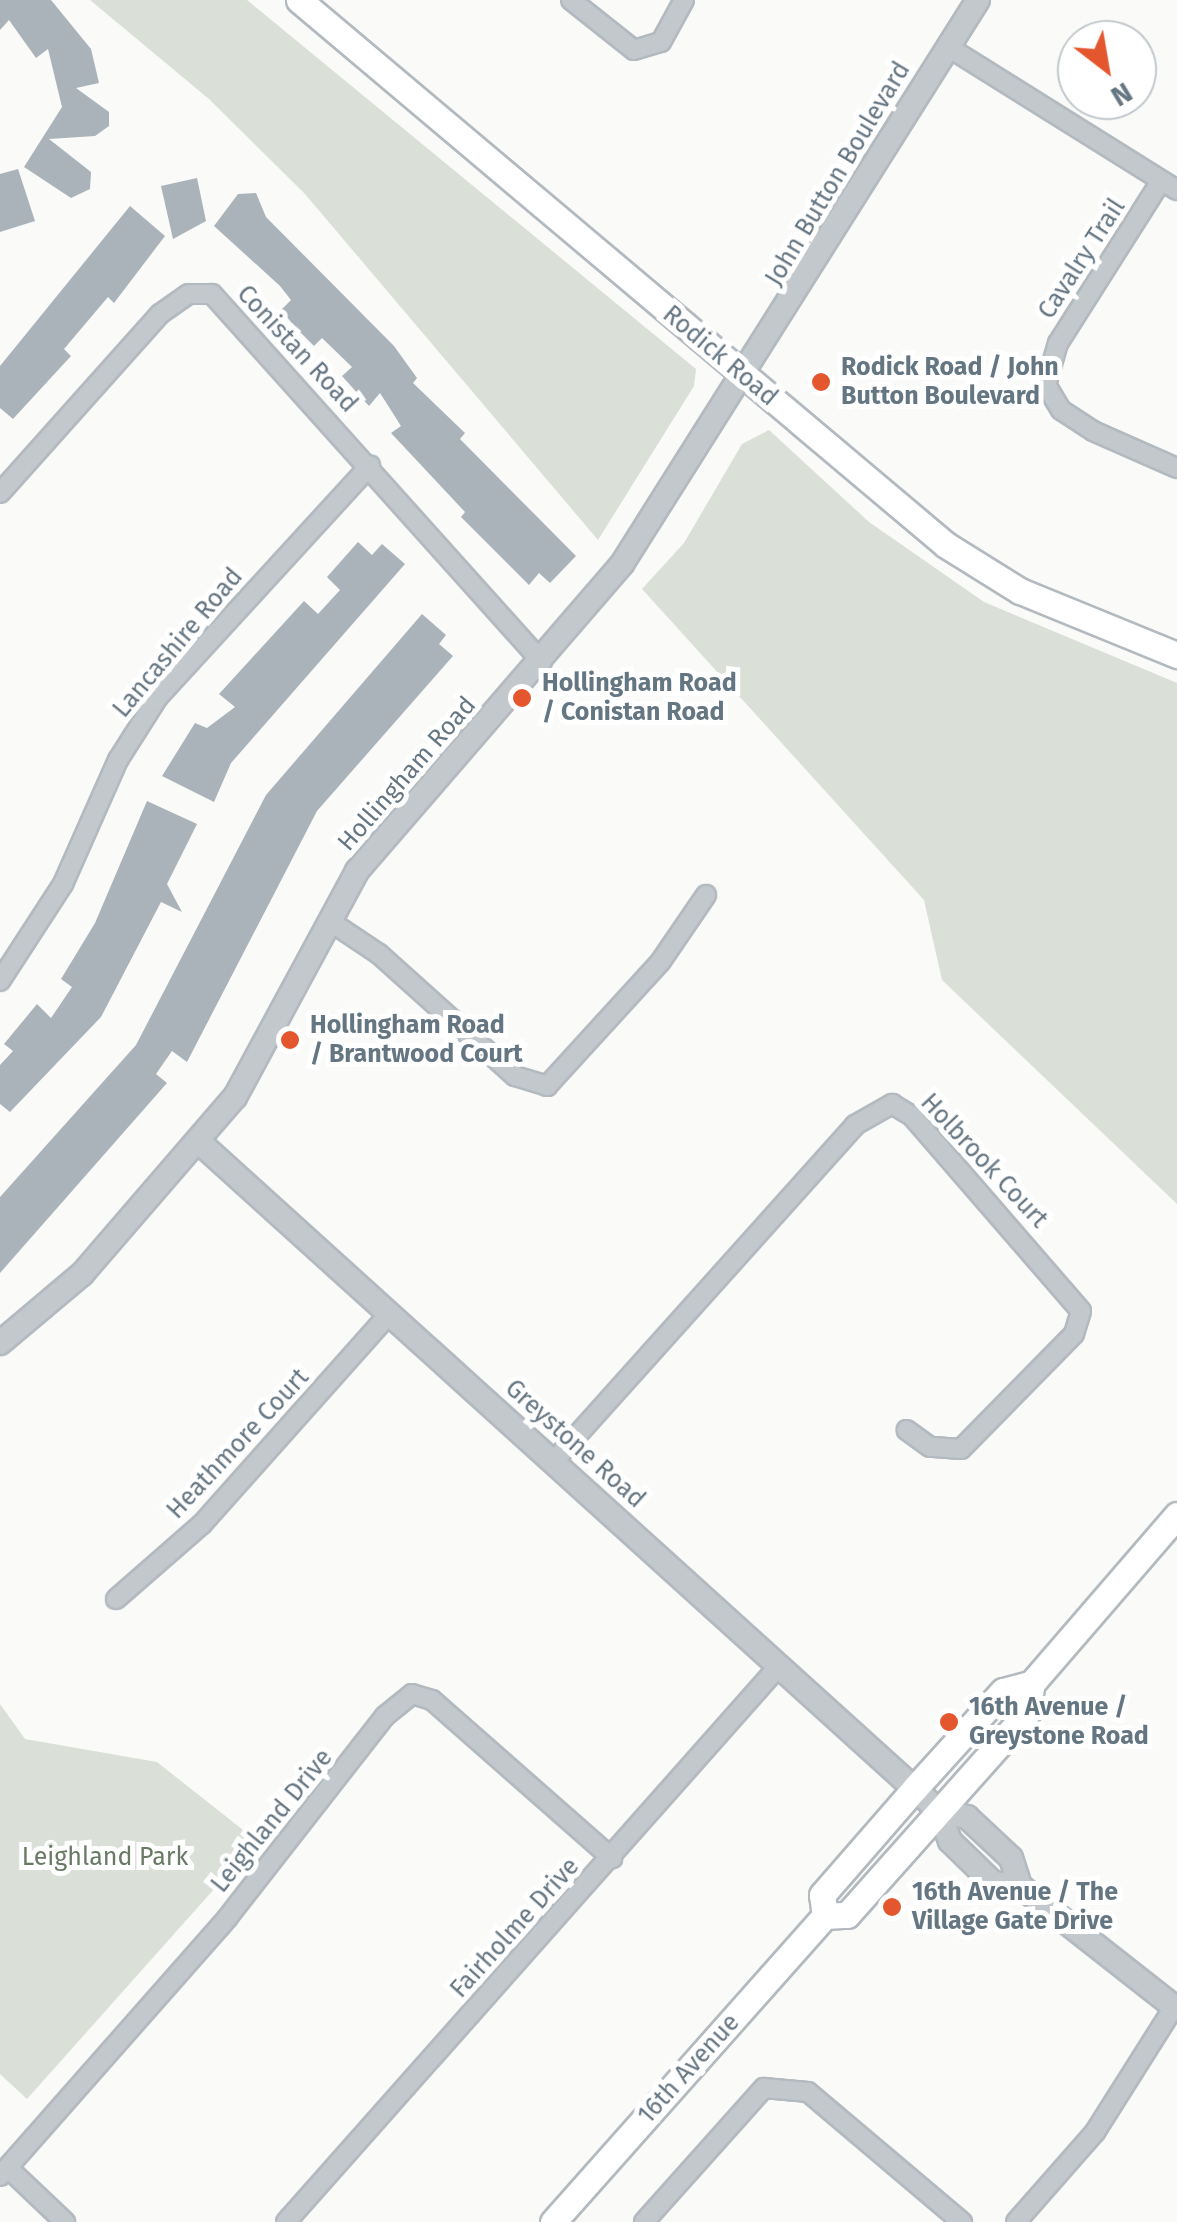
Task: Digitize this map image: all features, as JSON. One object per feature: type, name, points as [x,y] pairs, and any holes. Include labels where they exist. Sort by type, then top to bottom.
[{"type":"main road","name":"Rodick Road","points":[[299,0],[742,375],[970,562],[1177,656]]},
{"type":"main road","name":"16th Avenue","points":[[553,2222],[825,1916],[846,1915],[1027,1713],[1032,1683],[1177,1515]]},
{"type":"main road","name":"16th Avenue","points":[[825,1916],[822,1895],[915,1788],[1003,1691],[1032,1683]]},
{"type":"street","points":[[571,0],[634,50],[661,42],[684,0]]},
{"type":"street","name":"John Button Boulevard","points":[[742,375],[978,0]]},
{"type":"street","points":[[948,47],[1169,186]]},
{"type":"street","name":"Cavalry Trail","points":[[1169,186],[1058,343],[1046,386],[1061,410],[1093,431],[1177,468]]},
{"type":"street","name":"Conistan Road","points":[[0,492],[160,314],[200,291],[226,306],[542,662]]},
{"type":"street","name":"Hollingham Road","points":[[0,1343],[82,1274],[198,1141],[259,1063],[330,922],[374,848],[542,662],[622,564],[742,375]]},
{"type":"street","name":"Lancashire Road","points":[[0,981],[63,884],[118,760],[158,697],[370,466]]},
{"type":"street","points":[[330,922],[379,954],[514,1076],[548,1086],[661,961],[706,896]]},
{"type":"street","name":"Holbrook Court","points":[[554,1462],[854,1125],[892,1104],[912,1116],[1080,1311],[1074,1334],[961,1449],[930,1446],[907,1430]]},
{"type":"street","name":"Greystone Road","points":[[198,1141],[939,1810],[967,1818],[1011,1858],[1020,1886],[1176,2008]]},
{"type":"street","name":"Heathmore Court","points":[[116,1599],[202,1524],[389,1314]]},
{"type":"street","name":"Fairholme Drive","points":[[286,2222],[780,1666]]},
{"type":"street","name":"Leighland Drive","points":[[4,2172],[228,1916],[385,1716],[412,1694],[432,1700],[612,1858]]},
{"type":"street","points":[[1016,2222],[1096,2132],[1176,2008]]},
{"type":"street","points":[[644,2222],[764,2088],[808,2092],[962,2222]]},
{"type":"street","points":[[4,2172],[66,2222]]},
{"type":"green space","points":[[90,0],[247,0],[696,369],[694,386],[598,540],[305,194],[209,99]]},
{"type":"green space","points":[[769,430],[869,522],[984,602],[1177,683],[1177,1204],[942,980],[924,900],[642,589],[684,543],[742,444]]},
{"type":"green space","name":"Leighland Park","points":[[0,1704],[25,1739],[157,1762],[257,1841],[27,2099],[0,2074]]},
{"type":"building","points":[[0,0],[51,0],[91,49],[99,83],[76,88],[109,112],[109,126],[95,136],[49,139],[91,172],[90,189],[71,198],[24,167],[62,107],[48,49],[36,58],[9,20],[0,30]]},
{"type":"building","points":[[18,169],[35,221],[0,232],[0,174]]},
{"type":"building","points":[[197,178],[206,221],[173,239],[161,186]]},
{"type":"building","points":[[256,193],[266,217],[394,346],[417,378],[413,383],[465,433],[460,439],[576,556],[550,583],[539,573],[529,585],[461,517],[465,512],[391,433],[401,426],[380,393],[369,406],[342,376],[352,367],[322,338],[314,346],[296,328],[281,310],[291,300],[280,286],[214,226],[238,194]]},
{"type":"building","points":[[130,206],[165,236],[114,303],[108,297],[64,349],[71,356],[13,419],[0,408],[0,366]]},
{"type":"building","points":[[358,542],[372,555],[382,544],[405,564],[231,763],[214,802],[162,776],[195,723],[207,728],[235,707],[219,694],[304,601],[318,614],[340,590],[327,577]]},
{"type":"building","points":[[422,614],[446,635],[439,644],[453,656],[317,811],[187,1062],[172,1051],[156,1074],[167,1083],[0,1273],[0,1197],[136,1045],[266,795]]},
{"type":"building","points":[[147,801],[197,824],[167,884],[182,912],[161,902],[101,1017],[10,1112],[0,1104],[0,1065],[13,1051],[4,1044],[37,1004],[51,1018],[72,987],[61,979],[95,923]]},
{"type":"place","name":"Rodick Road / John Button Boulevard","points":[[821,382]]},
{"type":"place","name":"Hollingham Road / Conistan Road","points":[[522,698]]},
{"type":"place","name":"Hollingham Road / Brantwood Court","points":[[290,1040]]},
{"type":"place","name":"16th Avenue / Greystone Road","points":[[949,1722]]},
{"type":"place","name":"16th Avenue / The Village Gate Drive","points":[[892,1907]]}]
